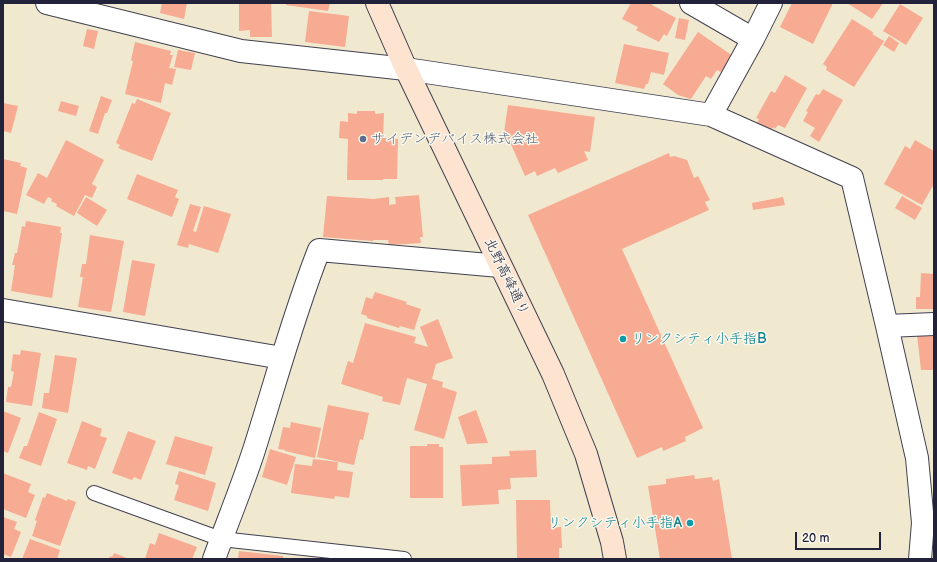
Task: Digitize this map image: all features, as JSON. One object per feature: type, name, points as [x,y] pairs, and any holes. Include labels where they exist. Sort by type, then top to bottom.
[{"type":"street","points":[[47,3],[241,51],[406,69],[711,115],[852,178],[918,458],[924,523],[920,559]]},
{"type":"street","name":"北野高峰通り","points":[[377,3],[406,69],[553,374],[586,454],[612,542],[615,559]]},
{"type":"street","points":[[691,3],[753,39]]},
{"type":"street","points":[[711,115],[771,3]]},
{"type":"street","points":[[218,549],[253,452],[308,276],[318,250],[500,266]]},
{"type":"street","points":[[3,310],[282,358]]},
{"type":"street","points":[[887,326],[934,324]]},
{"type":"lane","points":[[94,492],[218,549],[404,559]]},
{"type":"building","points":[[162,3],[187,3],[184,19],[160,13]]},
{"type":"building","points":[[239,3],[271,3],[272,37],[250,37],[250,30],[239,31]]},
{"type":"building","points":[[286,3],[330,3],[328,11],[286,5]]},
{"type":"building","points":[[631,3],[653,3],[652,5],[676,18],[667,36],[664,34],[659,42],[636,30],[638,27],[622,19]]},
{"type":"building","points":[[792,3],[833,3],[813,44],[780,27]]},
{"type":"building","points":[[847,3],[883,3],[872,19]]},
{"type":"building","points":[[900,4],[923,18],[906,45],[883,31]]},
{"type":"building","points":[[309,11],[349,16],[345,47],[305,42]]},
{"type":"building","points":[[679,18],[689,20],[685,40],[675,38]]},
{"type":"building","points":[[852,19],[884,41],[854,87],[826,70],[827,67],[823,64]]},
{"type":"building","points":[[87,29],[98,31],[94,49],[83,46]]},
{"type":"building","points":[[698,32],[733,56],[721,72],[717,70],[711,79],[706,76],[691,99],[678,95],[663,84]]},
{"type":"building","points":[[889,36],[899,43],[894,52],[883,45]]},
{"type":"building","points":[[135,42],[171,51],[170,55],[173,55],[169,68],[176,69],[172,85],[165,83],[161,103],[125,94],[133,61],[131,60]]},
{"type":"building","points":[[624,44],[669,53],[664,75],[651,72],[648,84],[646,84],[644,89],[615,83]]},
{"type":"building","points":[[178,50],[195,53],[191,70],[174,67]]},
{"type":"building","points":[[785,75],[807,88],[785,128],[778,125],[775,129],[773,127],[771,131],[757,123],[759,119],[756,118],[771,91],[775,93]]},
{"type":"building","points":[[823,89],[843,100],[819,142],[810,136],[815,128],[803,121],[808,112],[806,111],[816,94],[819,95]]},
{"type":"building","points":[[101,96],[112,100],[107,113],[105,113],[98,134],[89,131]]},
{"type":"building","points":[[137,99],[171,113],[152,161],[118,148],[120,145],[116,143],[132,103],[135,104]]},
{"type":"building","points":[[61,101],[79,106],[76,116],[58,111]]},
{"type":"building","points":[[3,103],[18,106],[11,133],[3,131]]},
{"type":"building","points":[[508,105],[595,117],[590,152],[584,151],[588,160],[558,173],[555,168],[537,176],[535,171],[525,176],[509,140],[503,139]]},
{"type":"building","points":[[357,111],[375,111],[375,114],[384,113],[383,138],[398,139],[397,179],[347,180],[348,139],[339,138],[340,121],[348,122],[348,113],[357,114]]},
{"type":"building","points":[[66,140],[104,160],[92,184],[97,187],[92,198],[85,195],[74,216],[56,206],[57,204],[51,201],[52,199],[48,197],[44,204],[26,195],[38,173],[47,178]]},
{"type":"building","points":[[915,140],[934,151],[934,184],[922,205],[884,184],[905,146],[910,149]]},
{"type":"building","name":"リンクシティ小手指B","points":[[669,153],[670,157],[674,156],[687,160],[694,178],[698,176],[710,200],[705,202],[709,210],[622,249],[703,428],[685,437],[686,441],[663,451],[662,447],[637,458],[528,215]]},
{"type":"building","points":[[3,159],[21,163],[20,166],[27,168],[17,214],[3,211]]},
{"type":"building","points":[[137,174],[178,190],[175,197],[179,199],[172,217],[127,199]]},
{"type":"building","points":[[419,195],[423,237],[420,237],[421,243],[389,245],[388,240],[373,241],[323,237],[327,196],[374,199],[389,197],[389,205],[396,204],[395,197]]},
{"type":"building","points":[[902,196],[922,208],[915,220],[895,208]]},
{"type":"building","points":[[86,197],[107,210],[97,226],[77,213]]},
{"type":"building","points":[[783,197],[785,205],[753,210],[752,203]]},
{"type":"building","points":[[190,204],[201,207],[193,231],[196,232],[204,206],[231,214],[218,253],[189,244],[188,248],[177,245]]},
{"type":"building","points":[[26,221],[61,227],[60,233],[62,233],[52,298],[11,291],[15,265],[12,265],[15,253],[17,253],[22,226],[25,227]]},
{"type":"building","points":[[90,235],[124,241],[111,312],[78,307],[83,277],[80,277],[82,264],[86,264]]},
{"type":"building","points":[[132,260],[155,264],[145,316],[123,312]]},
{"type":"building","points":[[921,273],[934,274],[934,309],[916,309],[916,297],[920,297]]},
{"type":"building","points":[[375,292],[407,302],[406,304],[421,309],[414,330],[400,326],[399,328],[367,318],[367,316],[361,314],[366,297],[372,299]]},
{"type":"building","points":[[438,319],[453,358],[436,364],[432,379],[443,382],[442,387],[457,392],[444,439],[414,430],[427,384],[407,378],[400,405],[382,401],[383,397],[341,384],[348,361],[353,363],[365,323],[416,337],[414,343],[428,347],[420,327]]},
{"type":"building","points":[[916,326],[934,326],[934,370],[921,370]]},
{"type":"building","points":[[21,350],[41,353],[32,406],[6,402],[8,387],[11,387],[14,372],[11,371],[13,354],[20,355]]},
{"type":"building","points":[[55,355],[77,358],[68,413],[42,408],[44,393],[49,393]]},
{"type":"building","points":[[328,405],[369,413],[363,440],[360,439],[354,465],[317,457]]},
{"type":"building","points":[[476,410],[488,443],[467,444],[458,417]]},
{"type":"building","points":[[3,411],[21,418],[8,453],[3,451]]},
{"type":"building","points":[[39,412],[57,419],[41,466],[19,458],[24,446],[27,446]]},
{"type":"building","points":[[82,421],[102,429],[100,436],[107,438],[95,469],[88,466],[87,470],[67,463]]},
{"type":"building","points":[[291,422],[321,428],[315,458],[278,449],[283,427],[290,428]]},
{"type":"building","points":[[128,431],[156,441],[141,480],[134,477],[132,480],[112,473]]},
{"type":"building","points":[[175,436],[213,447],[205,475],[166,464]]},
{"type":"building","points":[[427,444],[439,444],[439,447],[443,447],[443,498],[410,498],[410,446],[427,446]]},
{"type":"building","points":[[270,449],[296,457],[287,485],[262,477]]},
{"type":"building","points":[[536,450],[537,477],[510,478],[511,489],[498,490],[499,504],[462,506],[460,465],[492,464],[492,457],[510,456],[509,451]]},
{"type":"building","points":[[313,459],[338,462],[337,470],[353,472],[349,498],[335,496],[334,499],[291,493],[295,464],[312,466]]},
{"type":"building","points":[[179,471],[216,483],[208,511],[174,500],[179,485],[175,484]]},
{"type":"building","points":[[3,473],[31,484],[28,492],[35,495],[26,518],[3,509]]},
{"type":"building","name":"リンクシティ小手指A","points":[[694,475],[695,479],[712,477],[713,481],[719,479],[732,559],[660,559],[648,486],[666,484],[666,479]]},
{"type":"building","points":[[47,493],[67,501],[68,499],[76,502],[60,546],[32,536],[37,521],[35,520],[43,497],[45,498]]},
{"type":"building","points":[[516,500],[550,500],[551,528],[561,527],[562,548],[559,548],[559,559],[517,559]]},
{"type":"building","points":[[3,517],[17,522],[14,529],[21,532],[11,557],[3,554]]},
{"type":"building","points":[[159,533],[197,547],[192,559],[145,559],[150,543],[155,545]]},
{"type":"building","points":[[30,539],[60,550],[57,559],[22,559]]},
{"type":"building","points":[[239,551],[283,556],[283,559],[238,559]]},
{"type":"building","points":[[114,553],[129,559],[109,559]]},
{"type":"place","name":"サイデンデバイス株式会社","points":[[363,139]]},
{"type":"place","name":"リンクシティ小手指B","points":[[623,339]]},
{"type":"place","name":"リンクシティ小手指A","points":[[690,523]]}]
